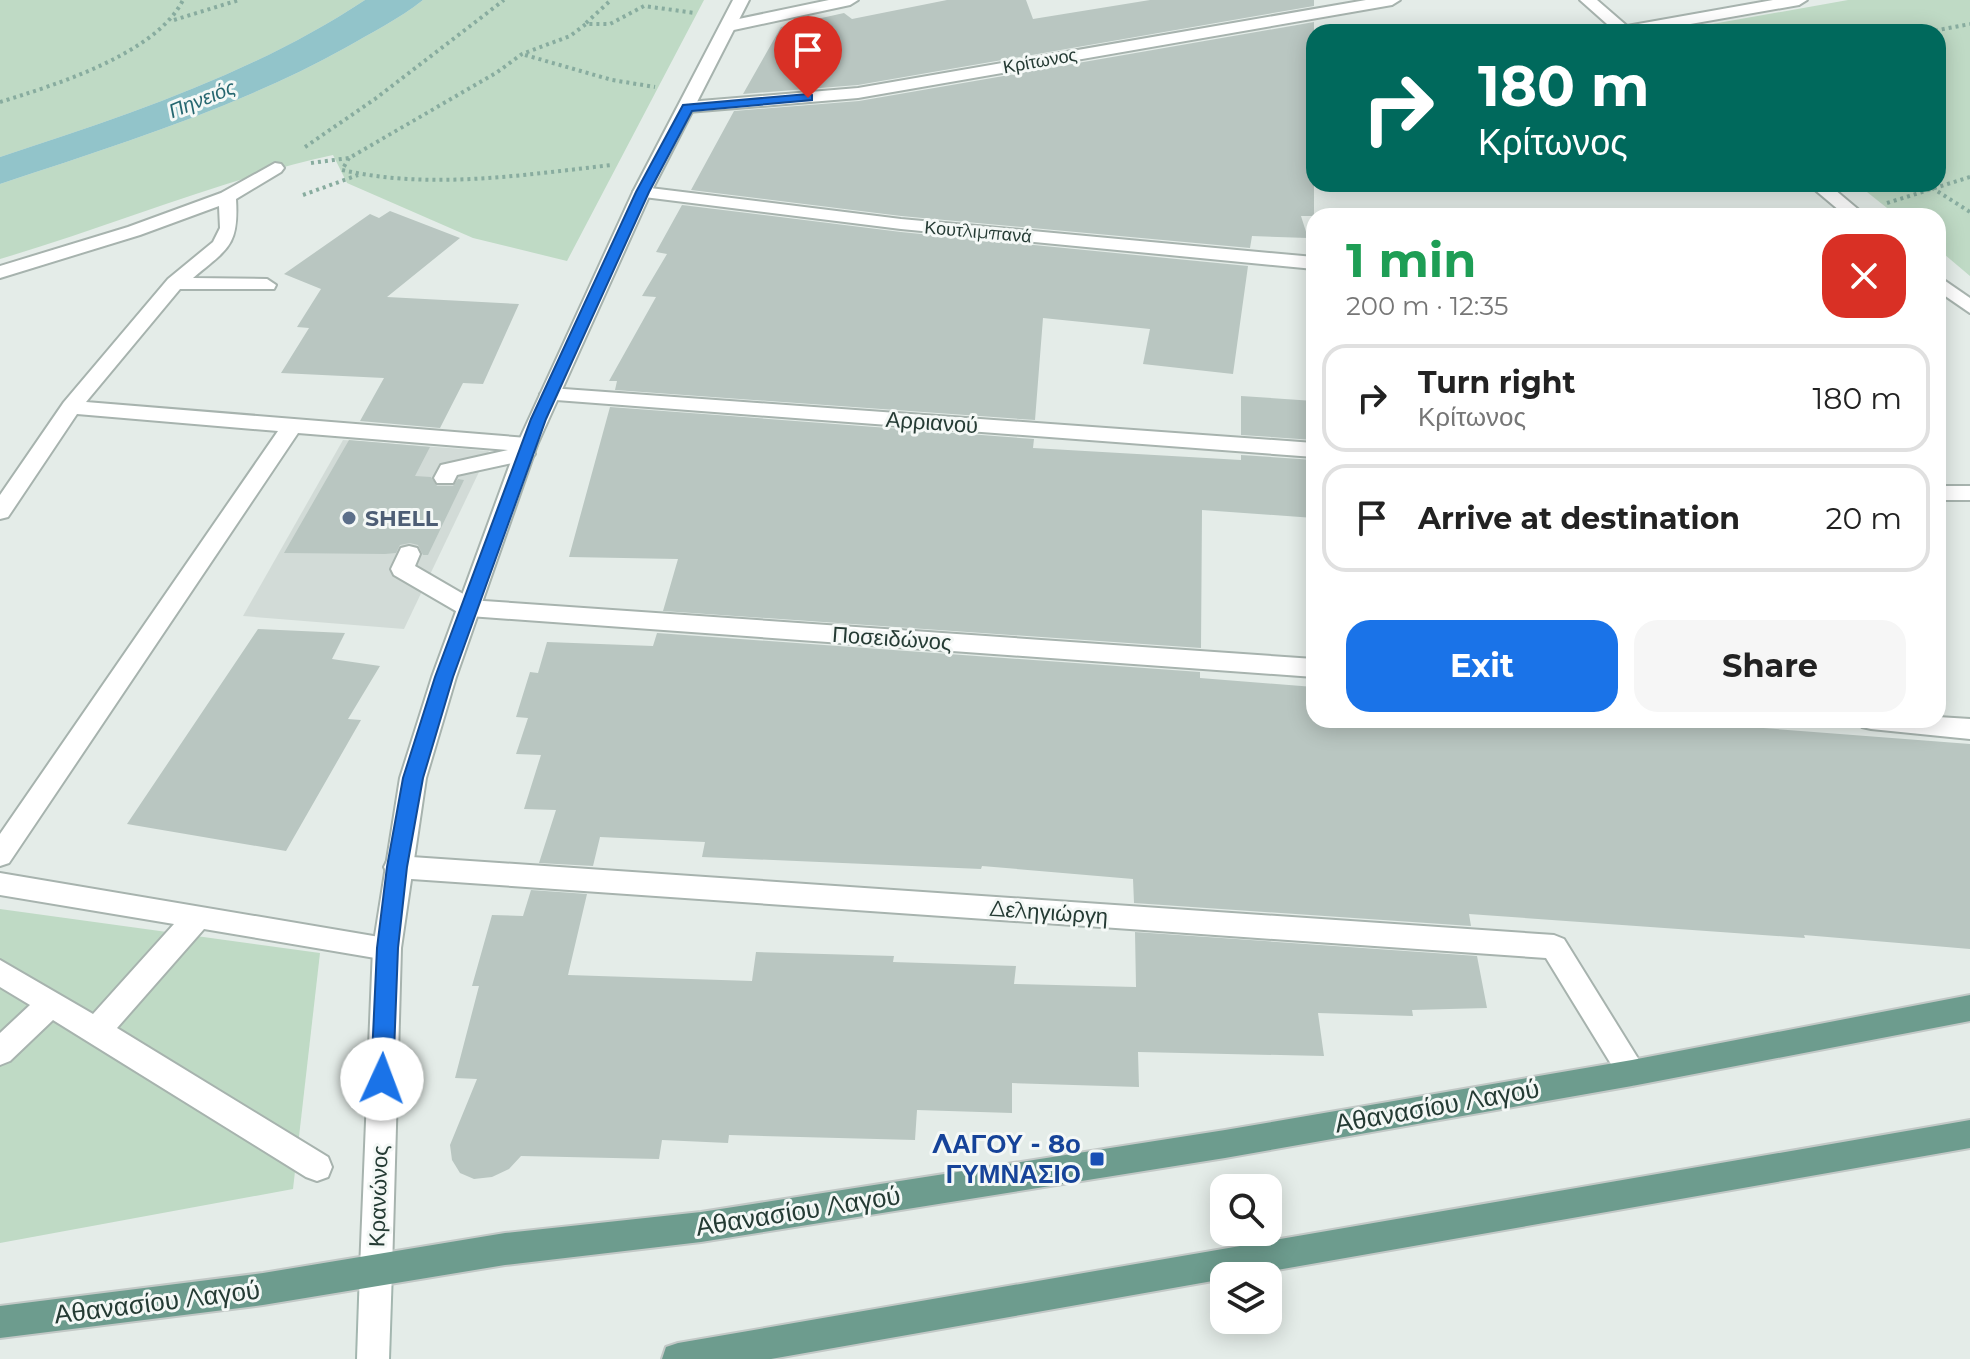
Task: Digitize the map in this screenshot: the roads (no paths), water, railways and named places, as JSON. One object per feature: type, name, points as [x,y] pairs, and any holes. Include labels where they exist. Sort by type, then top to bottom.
[{"type":"main road","name":"Αθανασίου Λαγού","points":[[0,1322],[263,1289],[505,1249],[716,1225],[1225,1144],[1632,1073],[1970,1008]]},
{"type":"main road","points":[[678,1359],[1970,1134]]},
{"type":"street","points":[[735,13],[850,0]]},
{"type":"street","name":"Κρίτωνος","points":[[692,98],[858,93],[1392,0]]},
{"type":"street","points":[[1668,24],[1799,0]]},
{"type":"street","points":[[1595,1],[1617,24]]},
{"type":"street","name":"Κρανώνος","points":[[373,1359],[387,948],[413,778],[469,608],[526,450],[642,192],[735,13]]},
{"type":"street","points":[[0,272],[134,231],[227,197],[275,168]]},
{"type":"street","name":"Κουτλιμπανά","points":[[642,192],[901,224],[1306,262]]},
{"type":"street","points":[[1827,192],[1847,208]]},
{"type":"street","points":[[0,512],[71,407],[175,283],[221,245],[229,228],[227,197]]},
{"type":"street","points":[[175,283],[267,285]]},
{"type":"street","points":[[1946,288],[1970,307]]},
{"type":"street","name":"Αρριανού","points":[[550,394],[1306,449]]},
{"type":"street","points":[[71,407],[526,450]]},
{"type":"street","points":[[0,855],[292,426]]},
{"type":"street","points":[[445,478],[449,470],[526,450]]},
{"type":"street","points":[[1946,493],[1970,493]]},
{"type":"street","points":[[409,554],[402,569],[469,608]]},
{"type":"street","name":"Ποσειδώνος","points":[[469,608],[1306,667]]},
{"type":"street","points":[[1946,727],[1970,729]]},
{"type":"street","name":"Δεληγιώργη","points":[[397,867],[1554,947],[1632,1073]]},
{"type":"street","points":[[0,884],[387,948]]},
{"type":"street","points":[[97,1030],[198,917]]},
{"type":"street","points":[[0,972],[317,1167]]},
{"type":"street","points":[[0,1052],[51,1003]]},
{"type":"water","name":"Πηνειός","points":[[365,0],[423,0],[345,48],[262,89],[176,124],[0,184],[0,157],[141,109],[234,71],[279,50]]},
{"type":"place","name":"SHELL","points":[[349,518]]},
{"type":"place","name":"ΛΑΓΟΥ - 8ο ΓΥΜΝΑΣΙΟ","points":[[1097,1159]]}]
